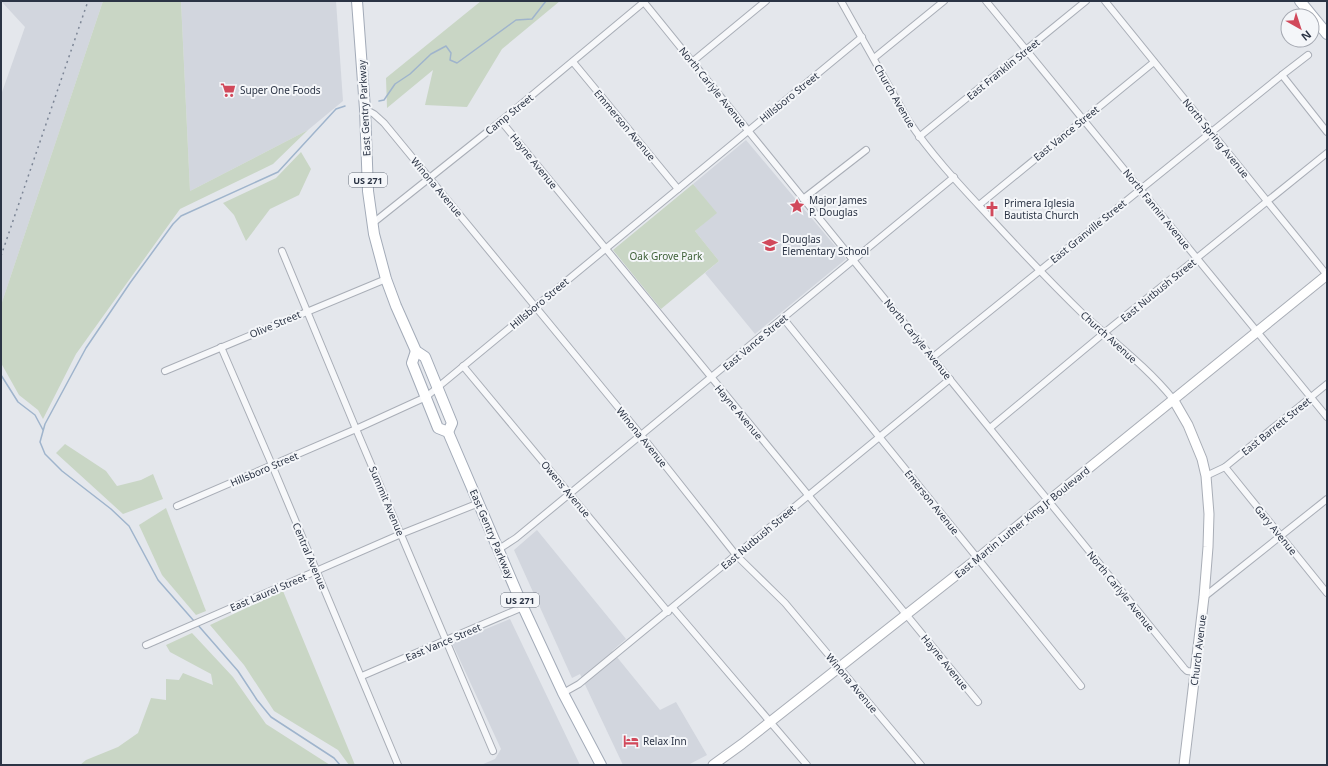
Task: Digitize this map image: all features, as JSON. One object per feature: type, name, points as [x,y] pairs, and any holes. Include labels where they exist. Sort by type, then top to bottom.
[{"type":"main road","name":"East Gentry Parkway","points":[[357,1],[365,109],[367,176],[378,251],[386,279],[416,351],[425,357],[452,423],[448,432]]},
{"type":"main road","points":[[1300,1],[1327,34]]},
{"type":"main road","name":"East Martin Luther King Jr Boulevard","points":[[712,765],[770,722],[978,558],[1327,275]]},
{"type":"main road","name":"East Gentry Parkway","points":[[416,351],[412,362],[438,428],[448,432],[523,607],[563,693],[601,765]]},
{"type":"main road","name":"Church Avenue","points":[[1173,399],[1193,436],[1202,459],[1206,476],[1209,514],[1204,597],[1184,765]]},
{"type":"street","name":"North Carlyle Avenue","points":[[643,1],[1184,668],[1194,672]]},
{"type":"street","name":"Camp Street","points":[[373,223],[573,62],[643,1]]},
{"type":"street","points":[[692,62],[766,1]]},
{"type":"street","name":"Church Avenue","points":[[841,1],[919,136],[1039,271],[1104,333],[1155,378],[1173,399]]},
{"type":"street","points":[[874,58],[944,1]]},
{"type":"street","name":"North Fannin Avenue","points":[[986,1],[1141,188],[1327,417]]},
{"type":"street","name":"East Franklin Street","points":[[919,136],[1086,1]]},
{"type":"street","name":"North Spring Avenue","points":[[1105,1],[1327,275]]},
{"type":"street","name":"Hillsboro Street","points":[[177,506],[356,429],[426,397],[862,37]]},
{"type":"street","name":"East Granville Street","points":[[933,357],[1308,55]]},
{"type":"street","name":"Emmerson Avenue","points":[[573,62],[678,189]]},
{"type":"street","name":"East Vance Street","points":[[979,205],[1083,118],[1154,62]]},
{"type":"street","points":[[1282,75],[1327,132]]},
{"type":"street","name":"Winona Avenue","points":[[365,109],[374,114],[384,123],[536,306],[736,555],[785,603],[921,765]]},
{"type":"street","name":"Hayne Avenue","points":[[501,121],[978,702]]},
{"type":"street","points":[[803,199],[866,150]]},
{"type":"street","name":"East Nutbush Street","points":[[990,428],[1104,333],[1327,153]]},
{"type":"street","name":"East Vance Street","points":[[499,549],[516,538],[570,494],[954,177]]},
{"type":"street","name":"Summit Avenue","points":[[282,251],[493,751]]},
{"type":"street","name":"Olive Street","points":[[164,370],[386,279]]},
{"type":"street","name":"Emerson Avenue","points":[[783,318],[1081,686]]},
{"type":"street","name":"Central Avenue","points":[[221,347],[362,676],[398,765]]},
{"type":"street","name":"Owens Avenue","points":[[463,366],[570,494],[670,610],[807,765]]},
{"type":"street","name":"East Nutbush Street","points":[[563,693],[579,684],[950,379]]},
{"type":"street","name":"East Barrett Street","points":[[1206,476],[1225,467],[1327,384]]},
{"type":"street","name":"Gary Avenue","points":[[1225,467],[1327,593]]},
{"type":"street","points":[[1204,597],[1327,499]]},
{"type":"street","name":"East Laurel Street","points":[[146,645],[401,534],[479,503]]},
{"type":"street","name":"East Vance Street","points":[[362,676],[523,607]]},
{"type":"shaded area","points":[[1,1],[103,1],[1,305],[1,95],[25,27]]},
{"type":"shaded area","points":[[181,1],[336,1],[343,101],[308,130],[190,191]]},
{"type":"shaded area","name":"Douglas Elementary School","points":[[746,140],[846,259],[755,334],[705,273],[719,261],[695,231],[716,213],[693,184]]},
{"type":"shaded area","points":[[537,530],[626,639],[612,651],[660,710],[676,702],[707,755],[688,765],[623,765],[580,674],[572,678],[514,550]]},
{"type":"shaded area","points":[[510,619],[580,765],[481,765],[495,759],[501,749],[452,643]]},
{"type":"green space","points":[[103,1],[181,1],[190,191],[308,130],[273,164],[180,209],[76,354],[43,419],[38,410],[19,395],[1,363],[1,305]]},
{"type":"green space","points":[[481,1],[560,1],[502,49],[467,107],[425,105],[433,70],[387,108],[386,78]]},
{"type":"green space","points":[[301,152],[311,169],[299,195],[270,209],[246,241],[234,215],[223,203],[276,178]]},
{"type":"green space","name":"Oak Grove Park","points":[[693,184],[717,213],[695,231],[719,261],[661,309],[613,250]]},
{"type":"green space","points":[[65,444],[106,471],[117,486],[141,480],[153,474],[163,499],[123,514],[56,453]]},
{"type":"green space","points":[[166,508],[206,611],[196,615],[162,575],[139,525]]},
{"type":"green space","points":[[283,591],[355,765],[349,765],[338,750],[274,711],[244,665],[210,625]]},
{"type":"green space","points":[[192,633],[233,677],[266,724],[330,765],[80,765],[86,760],[118,747],[138,733],[151,698],[166,700],[166,679],[179,680],[183,673],[213,685],[211,674],[170,652],[166,645]]},
{"type":"waterway","points":[[379,101],[384,100],[395,84],[410,74],[431,54],[446,46],[451,53],[450,60],[457,63],[516,20],[532,19],[546,1]]},
{"type":"waterway","points":[[194,621],[158,580],[129,526],[111,509],[62,471],[45,454],[40,442],[45,424],[86,348],[130,283],[173,224],[181,216],[278,172],[336,109],[345,106]]},
{"type":"waterway","points":[[1,375],[18,402],[35,415],[43,430]]},
{"type":"waterway","points":[[197,624],[238,671],[257,700],[271,717],[334,758],[340,765]]},
{"type":"railway","points":[[1,256],[88,1]]},
{"type":"place","name":"Super One Foods","points":[[228,90]]},
{"type":"place","name":"Major James P. Douglas","points":[[797,206]]},
{"type":"place","name":"Primera Iglesia Bautista Church","points":[[992,209]]},
{"type":"place","name":"Douglas Elementary School","points":[[770,245]]},
{"type":"place","name":"Relax Inn","points":[[631,741]]}]
